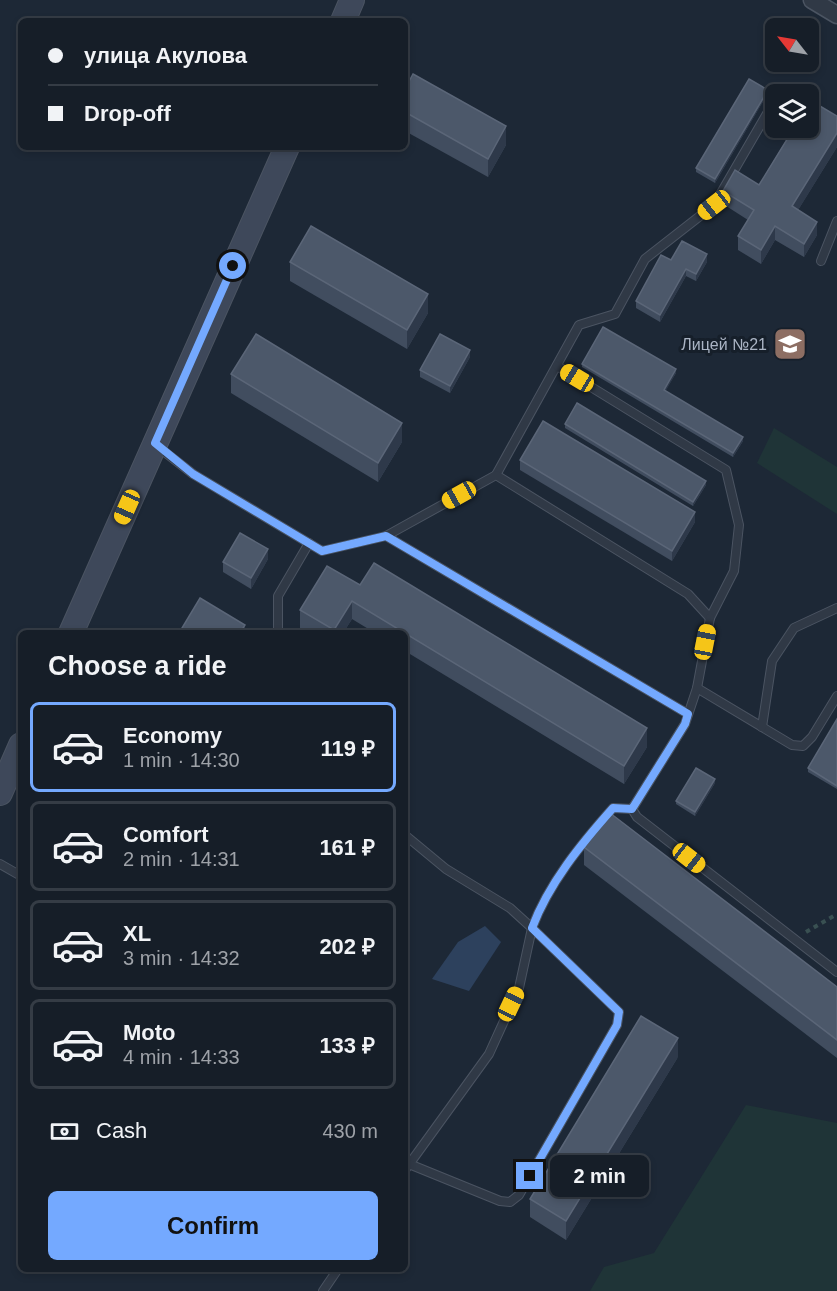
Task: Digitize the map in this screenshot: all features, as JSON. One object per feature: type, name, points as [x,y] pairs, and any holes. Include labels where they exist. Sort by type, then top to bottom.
[{"type":"main road","points":[[344,18],[352,0]]},
{"type":"main road","points":[[72,630],[285,150]]},
{"type":"main road","points":[[0,793],[18,752]]},
{"type":"street","points":[[812,0],[837,15]]},
{"type":"lane","points":[[155,443],[193,474],[322,551],[386,536],[496,475],[579,325],[615,314],[645,260],[714,205],[765,117]]},
{"type":"lane","points":[[820,261],[837,221]]},
{"type":"lane","points":[[556,366],[726,470],[739,525],[734,572],[710,618],[697,688],[685,724],[632,809]]},
{"type":"lane","points":[[496,475],[688,594],[710,618]]},
{"type":"lane","points":[[386,536],[688,714]]},
{"type":"lane","points":[[277,629],[278,596],[309,543]]},
{"type":"lane","points":[[762,727],[772,661],[794,628],[837,608]]},
{"type":"lane","points":[[697,688],[792,745],[803,746],[812,737],[837,696]]},
{"type":"lane","points":[[408,1166],[489,1053],[519,988],[532,928],[543,899],[613,808],[632,809]]},
{"type":"lane","points":[[632,809],[637,817],[837,972]]},
{"type":"lane","points":[[408,838],[446,869],[510,908],[619,1012],[617,1025],[519,1196],[510,1202],[500,1201],[408,1167]]},
{"type":"lane","points":[[0,864],[18,874]]},
{"type":"lane","points":[[323,1291],[336,1272]]},
{"type":"path","points":[[793,939],[837,914]]},
{"type":"green space","points":[[774,428],[837,467],[837,514],[757,463]]},
{"type":"green space","points":[[746,1105],[837,1123],[837,1291],[590,1291],[604,1267],[654,1253]]},
{"type":"water","points":[[485,926],[501,942],[469,991],[432,979],[458,942]]},
{"type":"building","points":[[413,74],[506,126],[488,159],[408,114],[408,83]]},
{"type":"building","points":[[749,79],[765,88],[765,95],[715,179],[696,168]]},
{"type":"building","points":[[819,105],[837,116],[837,133],[792,206],[817,222],[804,244],[775,226],[761,250],[738,236],[754,210],[723,191],[735,170],[759,185],[788,138],[819,138]]},
{"type":"building","points":[[311,226],[428,294],[407,330],[290,262]]},
{"type":"building","points":[[682,241],[707,254],[696,274],[686,269],[660,315],[636,301],[661,255],[671,260]]},
{"type":"building","points":[[603,327],[676,369],[664,390],[743,437],[733,453],[582,364]]},
{"type":"building","points":[[256,334],[402,423],[378,463],[231,374]]},
{"type":"building","points":[[440,334],[470,350],[450,386],[420,370]]},
{"type":"building","points":[[577,403],[706,481],[693,502],[565,424]]},
{"type":"building","points":[[543,421],[695,512],[672,551],[520,460]]},
{"type":"building","points":[[240,533],[268,549],[251,578],[223,562]]},
{"type":"building","points":[[374,563],[647,728],[624,766],[408,635],[408,630],[400,630],[352,601],[334,630],[300,610],[327,566],[360,585]]},
{"type":"building","points":[[200,598],[245,625],[242,630],[181,630]]},
{"type":"building","points":[[837,719],[837,786],[808,768]]},
{"type":"building","points":[[696,768],[715,779],[695,812],[676,801]]},
{"type":"building","points":[[610,813],[837,987],[837,1040],[584,847]]},
{"type":"building","points":[[641,1016],[678,1038],[566,1221],[530,1199]]},
{"type":"place","name":"Лицей №21","points":[[790,344]]},
{"type":"route","points":[[233,266],[155,443],[193,474],[322,551],[386,536],[688,714],[685,724],[632,809],[613,808],[598,825],[543,899],[532,928],[619,1012],[617,1025],[530,1176]]}]
